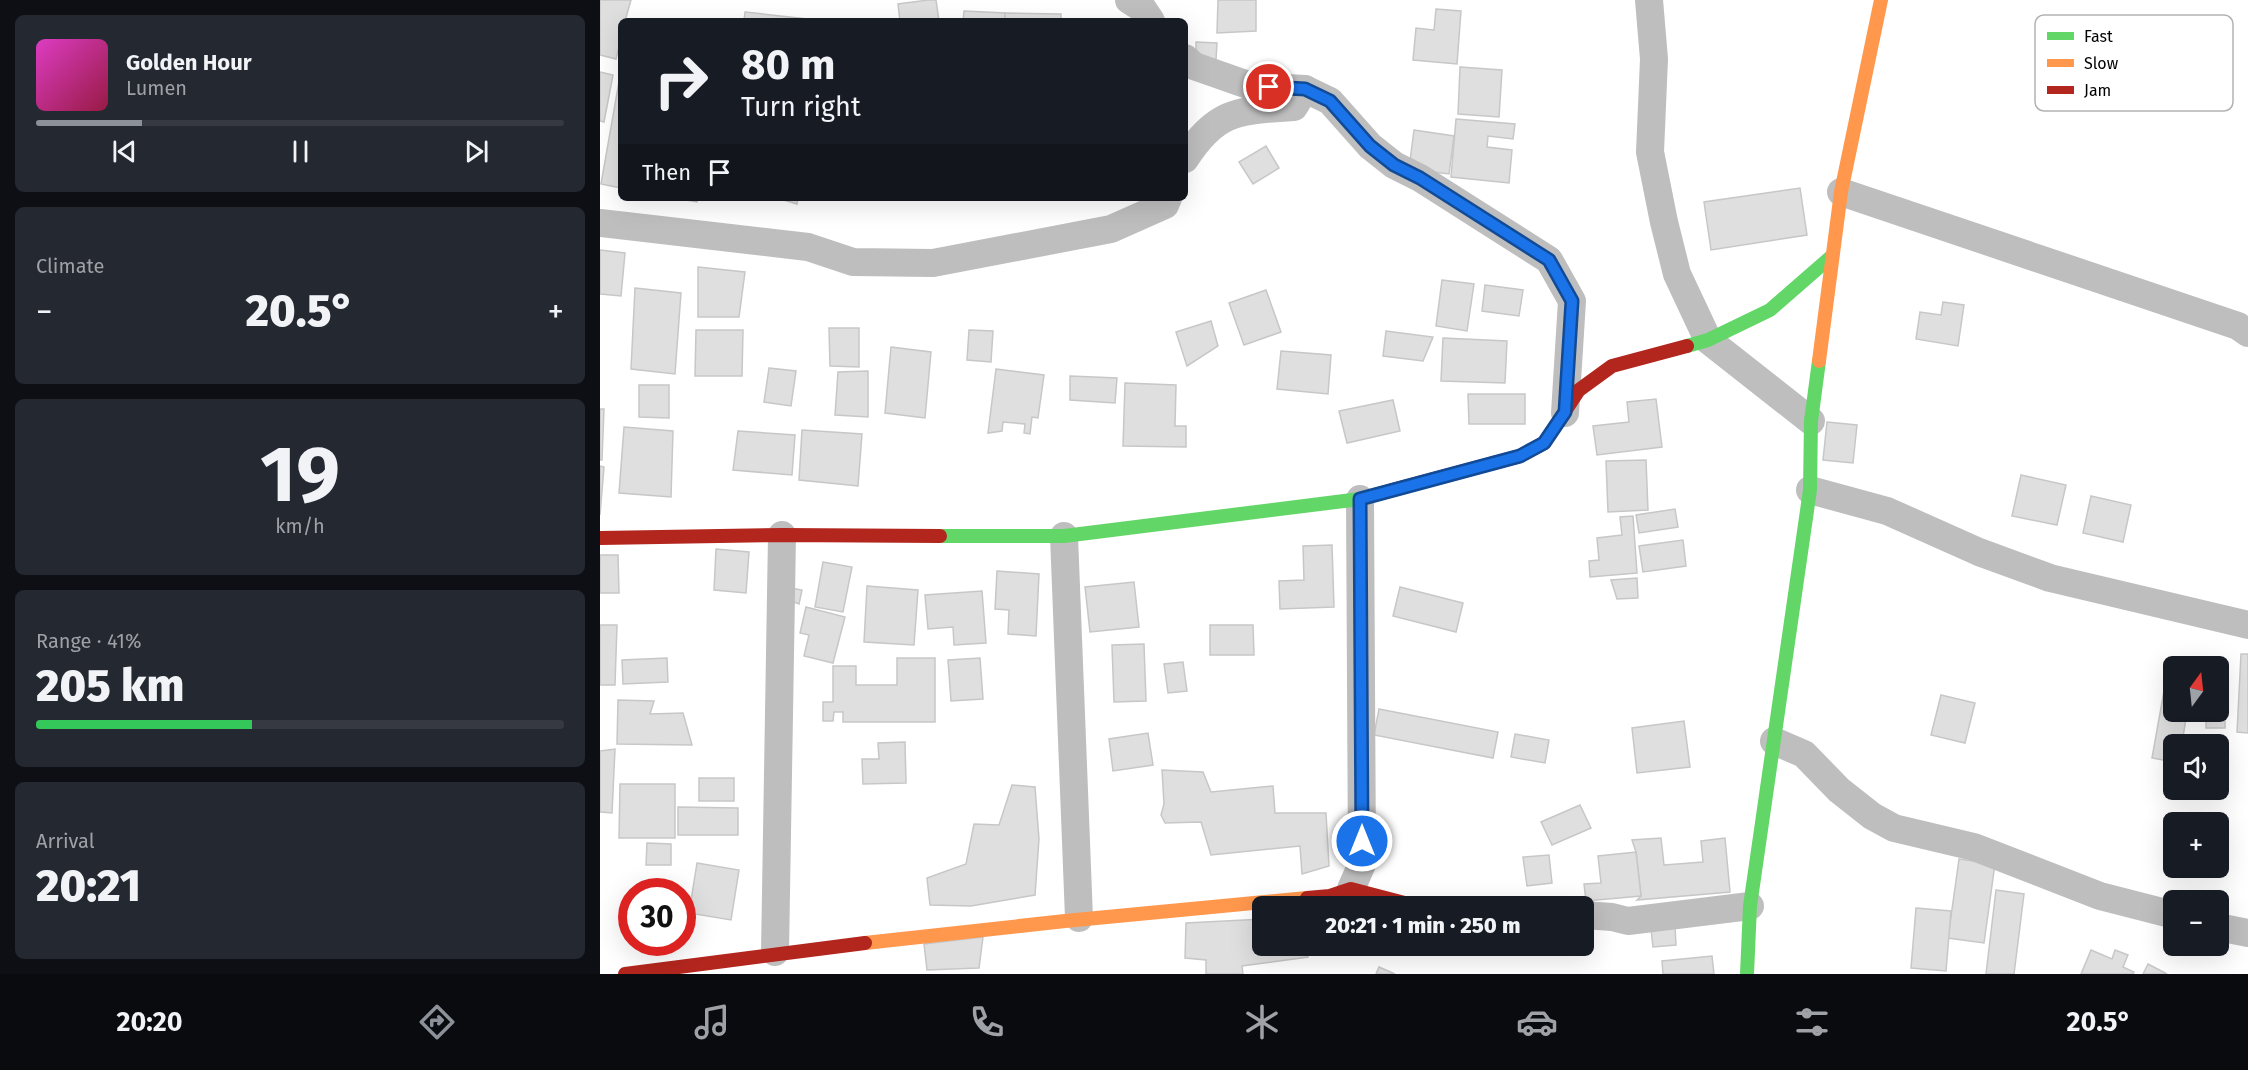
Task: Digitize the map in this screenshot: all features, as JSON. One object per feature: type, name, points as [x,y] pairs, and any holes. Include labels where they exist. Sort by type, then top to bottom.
[{"type":"street","points":[[1129,0],[1143,9],[1149,18]]},
{"type":"street","points":[[1649,0],[1654,59],[1650,152],[1677,274],[1708,340],[1811,421]]},
{"type":"street","points":[[1747,974],[1750,906],[1810,490],[1811,421],[1832,256],[1841,192],[1881,0]]},
{"type":"street","points":[[1188,61],[1194,66],[1251,86],[1305,89],[1330,101],[1370,146],[1394,165],[1420,178],[1549,260],[1572,301],[1565,412]]},
{"type":"street","points":[[1188,155],[1202,134],[1226,116],[1259,109],[1294,106],[1305,89]]},
{"type":"street","points":[[1841,192],[2238,326],[2248,333]]},
{"type":"street","points":[[600,223],[808,247],[853,262],[933,263],[1111,229],[1165,205],[1167,201]]},
{"type":"street","points":[[600,538],[782,535],[1064,536],[1360,499],[1520,456],[1544,443],[1579,390],[1612,366],[1708,340],[1770,310],[1832,256]]},
{"type":"street","points":[[1810,490],[1887,511],[1980,552],[2050,578],[2248,625]]},
{"type":"street","points":[[1351,890],[1362,864],[1360,499]]},
{"type":"street","points":[[775,952],[782,535]]},
{"type":"street","points":[[1064,536],[1079,918]]},
{"type":"street","points":[[1774,741],[1804,754],[1839,790],[1872,816],[1894,828],[1974,847],[2100,896],[2163,912]]},
{"type":"street","points":[[626,974],[775,952],[1079,918],[1330,896],[1351,890],[1375,896]]},
{"type":"street","points":[[1594,916],[1628,921],[1750,906]]},
{"type":"street","points":[[2229,929],[2248,933]]},
{"type":"building","points":[[600,0],[631,0],[626,18],[618,18],[616,59],[600,55]]},
{"type":"building","points":[[936,0],[939,18],[900,18],[898,4]]},
{"type":"building","points":[[1218,0],[1256,0],[1256,31],[1217,33]]},
{"type":"building","points":[[1436,9],[1461,11],[1457,64],[1413,60],[1416,28],[1434,30]]},
{"type":"building","points":[[964,11],[1005,13],[1005,18],[963,18]]},
{"type":"building","points":[[745,12],[799,18],[744,18]]},
{"type":"building","points":[[1005,13],[1061,14],[1061,18],[1005,18]]},
{"type":"building","points":[[1196,42],[1217,43],[1216,60],[1196,58]]},
{"type":"building","points":[[1460,67],[1502,70],[1499,117],[1458,114]]},
{"type":"building","points":[[600,72],[613,75],[604,122],[600,121]]},
{"type":"building","points":[[618,87],[618,187],[601,184]]},
{"type":"building","points":[[1456,119],[1515,124],[1513,139],[1488,136],[1487,147],[1512,150],[1509,183],[1451,177]]},
{"type":"building","points":[[1414,130],[1454,136],[1449,174],[1409,169]]},
{"type":"building","points":[[1266,146],[1279,168],[1253,184],[1239,162]]},
{"type":"building","points":[[1800,188],[1807,235],[1711,250],[1704,202]]},
{"type":"building","points":[[600,250],[625,253],[621,296],[600,294]]},
{"type":"building","points":[[698,267],[745,272],[739,317],[698,317]]},
{"type":"building","points":[[1442,280],[1474,284],[1467,331],[1436,326]]},
{"type":"building","points":[[1485,285],[1523,290],[1519,316],[1482,311]]},
{"type":"building","points":[[635,288],[681,293],[675,374],[631,369]]},
{"type":"building","points":[[1266,290],[1281,332],[1244,345],[1229,303]]},
{"type":"building","points":[[1943,302],[1964,305],[1958,346],[1916,339],[1920,312],[1941,315]]},
{"type":"building","points":[[1211,321],[1218,346],[1187,366],[1176,332]]},
{"type":"building","points":[[829,328],[859,328],[859,367],[830,366]]},
{"type":"building","points":[[696,330],[743,330],[742,376],[695,376]]},
{"type":"building","points":[[969,330],[993,331],[991,362],[967,360]]},
{"type":"building","points":[[1386,331],[1433,337],[1423,361],[1383,356]]},
{"type":"building","points":[[1443,338],[1507,341],[1505,383],[1441,381]]},
{"type":"building","points":[[891,347],[931,352],[925,418],[885,413]]},
{"type":"building","points":[[1281,351],[1331,355],[1328,394],[1277,389]]},
{"type":"building","points":[[769,368],[796,371],[791,406],[764,402]]},
{"type":"building","points":[[996,369],[1044,375],[1038,418],[1032,417],[1030,434],[1024,433],[1025,424],[1003,422],[1002,431],[988,433]]},
{"type":"building","points":[[868,371],[868,417],[835,415],[838,372]]},
{"type":"building","points":[[1070,376],[1117,378],[1115,403],[1070,400]]},
{"type":"building","points":[[1125,383],[1176,385],[1175,426],[1186,426],[1186,447],[1123,446]]},
{"type":"building","points":[[639,385],[669,385],[669,418],[639,417]]},
{"type":"building","points":[[1468,394],[1525,394],[1525,424],[1469,424]]},
{"type":"building","points":[[1656,399],[1662,447],[1597,455],[1593,426],[1629,422],[1627,402]]},
{"type":"building","points":[[1393,400],[1400,431],[1347,443],[1339,411]]},
{"type":"building","points":[[600,409],[604,409],[602,460],[600,460]]},
{"type":"building","points":[[1827,422],[1857,425],[1853,463],[1823,460]]},
{"type":"building","points":[[624,427],[673,431],[671,497],[619,493]]},
{"type":"building","points":[[802,430],[862,434],[858,486],[799,480]]},
{"type":"building","points":[[738,431],[795,435],[792,475],[733,470]]},
{"type":"building","points":[[1646,460],[1648,510],[1608,512],[1606,461]]},
{"type":"building","points":[[600,466],[604,467],[600,515]]},
{"type":"building","points":[[2021,475],[2066,485],[2057,525],[2012,516]]},
{"type":"building","points":[[2091,496],[2131,505],[2123,542],[2083,533]]},
{"type":"building","points":[[1675,509],[1678,527],[1639,533],[1636,515]]},
{"type":"building","points":[[1633,516],[1637,573],[1590,577],[1589,561],[1599,560],[1597,538],[1622,535],[1620,517]]},
{"type":"building","points":[[1683,540],[1686,566],[1643,572],[1639,546]]},
{"type":"building","points":[[1332,545],[1334,607],[1280,609],[1279,581],[1304,580],[1303,546]]},
{"type":"building","points":[[716,549],[749,552],[746,593],[714,590]]},
{"type":"building","points":[[600,555],[618,555],[619,593],[600,593]]},
{"type":"building","points":[[823,562],[852,567],[843,612],[815,607]]},
{"type":"building","points":[[997,571],[1039,574],[1036,636],[1008,634],[1009,610],[995,609]]},
{"type":"building","points":[[1637,578],[1638,598],[1617,599],[1611,580]]},
{"type":"building","points":[[1134,582],[1139,627],[1090,632],[1085,587]]},
{"type":"building","points":[[867,586],[918,590],[914,645],[864,642]]},
{"type":"building","points":[[1400,587],[1463,603],[1456,632],[1393,616]]},
{"type":"building","points":[[791,588],[802,590],[799,604],[789,600]]},
{"type":"building","points":[[982,591],[986,643],[954,645],[953,627],[928,629],[925,595]]},
{"type":"building","points":[[806,607],[845,617],[833,663],[804,656],[809,635],[800,633]]},
{"type":"building","points":[[600,625],[617,625],[615,685],[600,685]]},
{"type":"building","points":[[1210,625],[1253,625],[1254,655],[1210,655]]},
{"type":"building","points":[[1144,644],[1146,701],[1114,702],[1112,645]]},
{"type":"building","points":[[2241,654],[2248,654],[2248,733],[2237,732]]},
{"type":"building","points":[[667,658],[668,682],[623,684],[622,660]]},
{"type":"building","points":[[897,658],[935,658],[935,722],[843,722],[843,712],[834,712],[833,721],[823,721],[823,702],[833,702],[833,666],[856,666],[856,685],[897,685]]},
{"type":"building","points":[[980,658],[983,699],[951,701],[948,660]]},
{"type":"building","points":[[1183,662],[1187,691],[1168,693],[1164,664]]},
{"type":"building","points":[[1941,695],[1975,703],[1965,743],[1931,735]]},
{"type":"building","points":[[2163,697],[2163,722],[2185,722],[2184,734],[2163,734],[2163,760],[2152,758]]},
{"type":"building","points":[[618,700],[654,701],[650,714],[683,713],[692,745],[617,744]]},
{"type":"building","points":[[1379,709],[1498,732],[1493,758],[1374,735]]},
{"type":"building","points":[[1684,721],[1690,767],[1637,773],[1632,728]]},
{"type":"building","points":[[2206,722],[2225,722],[2225,728],[2206,728]]},
{"type":"building","points":[[1148,733],[1153,765],[1113,771],[1109,739]]},
{"type":"building","points":[[1515,734],[1549,740],[1545,763],[1511,757]]},
{"type":"building","points":[[905,742],[906,783],[863,784],[862,759],[879,759],[878,743]]},
{"type":"building","points":[[615,749],[612,813],[600,812],[600,751]]},
{"type":"building","points":[[1162,770],[1203,772],[1211,792],[1273,786],[1275,813],[1326,813],[1329,866],[1302,874],[1300,846],[1211,855],[1201,822],[1165,823],[1161,815],[1164,804]]},
{"type":"building","points":[[699,778],[734,778],[734,801],[699,801]]},
{"type":"building","points":[[620,784],[675,784],[675,838],[619,838]]},
{"type":"building","points":[[1012,785],[1035,787],[1039,839],[1035,895],[971,906],[930,905],[927,878],[966,864],[974,824],[999,825]]},
{"type":"building","points":[[1580,805],[1591,828],[1552,845],[1541,822]]},
{"type":"building","points":[[678,807],[738,808],[738,835],[678,835]]},
{"type":"building","points":[[1661,838],[1664,865],[1703,862],[1701,841],[1725,838],[1730,892],[1637,900],[1641,896],[1636,852],[1632,840]]},
{"type":"building","points":[[647,843],[671,844],[671,865],[646,865]]},
{"type":"building","points":[[1636,852],[1641,896],[1594,900],[1594,896],[1585,896],[1584,884],[1601,883],[1598,856]]},
{"type":"building","points":[[1549,855],[1552,883],[1527,886],[1523,857]]},
{"type":"building","points":[[1959,859],[1995,864],[1984,943],[1948,938]]},
{"type":"building","points":[[697,863],[739,870],[731,920],[696,914],[695,878]]},
{"type":"building","points":[[1996,890],[2024,894],[2014,974],[1986,974]]},
{"type":"building","points":[[1916,908],[1951,911],[1946,971],[1911,968]]},
{"type":"building","points":[[1252,920],[1252,956],[1308,957],[1242,966],[1243,974],[1206,974],[1206,960],[1185,958],[1186,923]]},
{"type":"building","points":[[1675,927],[1676,945],[1653,947],[1651,929]]},
{"type":"building","points":[[983,937],[979,968],[927,970],[924,944]]},
{"type":"building","points":[[2091,950],[2112,959],[2115,950],[2128,955],[2123,967],[2134,972],[2133,974],[2081,974]]},
{"type":"building","points":[[1712,956],[1714,974],[1663,974],[1662,961]]},
{"type":"building","points":[[2148,964],[2167,974],[2143,974]]},
{"type":"building","points":[[1379,967],[1395,974],[1376,974]]},
{"type":"traffic: fast","points":[[1687,346],[1708,340],[1770,310],[1832,256]]},
{"type":"traffic: fast","points":[[1747,974],[1750,906],[1810,490],[1811,421],[1819,361]]},
{"type":"traffic: fast","points":[[940,536],[1064,536],[1360,499],[1389,491]]},
{"type":"traffic: slow","points":[[1819,361],[1841,192],[1881,0]]},
{"type":"traffic: slow","points":[[865,943],[1252,903]]},
{"type":"traffic: jam","points":[[1389,491],[1520,456],[1544,443],[1579,390],[1612,366],[1687,346]]},
{"type":"traffic: jam","points":[[600,538],[782,535],[940,536]]},
{"type":"traffic: jam","points":[[1330,896],[1351,889],[1378,896]]},
{"type":"traffic: jam","points":[[625,974],[865,943]]},
{"type":"route","points":[[1269,87],[1305,89],[1330,101],[1370,146],[1394,165],[1420,178],[1549,260],[1572,301],[1565,412],[1544,443],[1520,456],[1360,499],[1362,841]]}]
